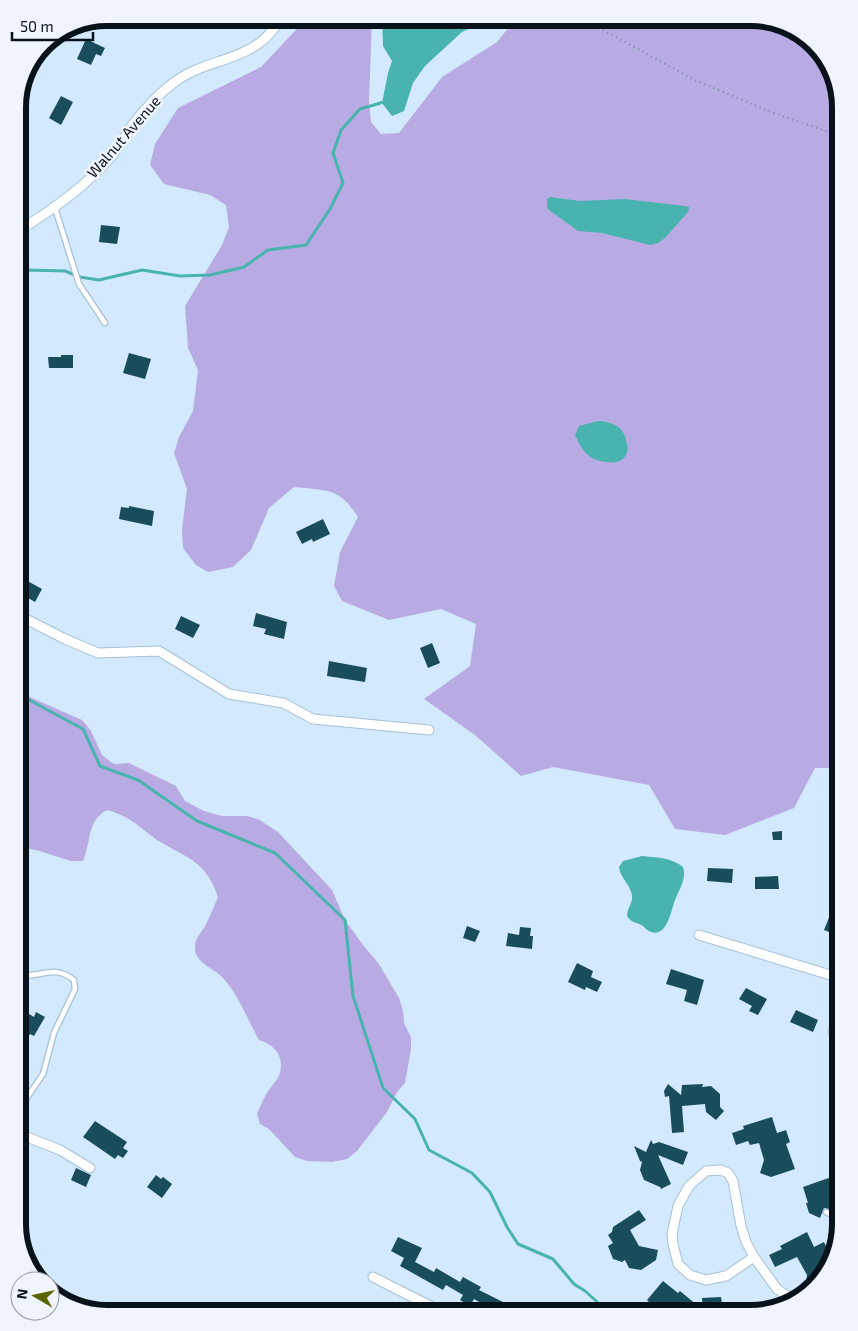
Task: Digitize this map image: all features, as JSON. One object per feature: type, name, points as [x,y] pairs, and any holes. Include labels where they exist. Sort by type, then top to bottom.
[{"type":"street","name":"Walnut Avenue","points":[[26,226],[55,208],[110,158],[154,100],[174,82],[186,74],[242,53],[262,41],[275,26]]},
{"type":"street","points":[[26,619],[98,653],[159,651],[229,694],[283,703],[313,719],[429,730]]},
{"type":"street","points":[[698,935],[832,976]]},
{"type":"street","points":[[26,1136],[60,1150],[90,1168]]},
{"type":"street","points":[[754,1258],[726,1276],[706,1280],[690,1275],[678,1264],[672,1244],[672,1234],[678,1206],[690,1186],[706,1171],[721,1170],[728,1173],[733,1181],[740,1226],[746,1242],[754,1258],[777,1289],[787,1296]]},
{"type":"street","points":[[373,1277],[428,1305]]},
{"type":"lane","points":[[55,208],[79,284],[105,323]]},
{"type":"lane","points":[[26,974],[65,973],[74,980],[75,990],[54,1034],[43,1074],[26,1099]]},
{"type":"lane","points":[[826,1212],[832,1215]]},
{"type":"path","points":[[598,26],[693,79],[768,111],[832,133]]},
{"type":"shaded area","points":[[299,26],[372,26],[369,101],[371,122],[381,134],[399,133],[442,77],[497,42],[509,26],[756,26],[782,32],[800,43],[815,58],[826,76],[832,107],[832,768],[815,768],[794,808],[725,835],[675,829],[649,785],[553,767],[521,776],[475,735],[424,699],[470,666],[476,624],[441,609],[389,620],[342,601],[334,586],[340,552],[358,517],[345,500],[332,492],[294,487],[269,508],[251,550],[233,567],[208,572],[196,565],[183,548],[182,529],[187,489],[174,453],[179,437],[193,411],[198,370],[188,348],[185,306],[222,245],[229,227],[226,205],[210,195],[164,184],[150,165],[155,144],[178,108],[261,67]]},
{"type":"shaded area","points":[[382,26],[475,26],[462,32],[425,66],[413,83],[404,111],[392,116],[382,103],[392,61],[383,46]]},
{"type":"shaded area","points":[[550,197],[580,201],[624,199],[689,207],[688,212],[665,238],[658,243],[650,245],[602,233],[578,231],[549,210],[547,199]]},
{"type":"shaded area","points":[[598,421],[614,424],[624,434],[627,451],[623,459],[618,462],[601,461],[591,458],[575,435],[579,426]]},
{"type":"shaded area","points":[[26,695],[82,720],[91,731],[102,755],[112,763],[129,763],[176,786],[185,801],[204,811],[222,816],[247,816],[258,819],[278,832],[332,890],[345,920],[379,964],[399,998],[404,1023],[411,1037],[411,1049],[405,1083],[397,1092],[387,1112],[357,1151],[347,1159],[332,1162],[307,1161],[295,1157],[269,1129],[260,1124],[257,1114],[266,1095],[279,1076],[281,1061],[274,1048],[259,1040],[228,984],[218,973],[197,957],[195,952],[196,940],[205,926],[218,897],[213,884],[201,867],[186,856],[157,840],[128,819],[107,810],[96,820],[90,832],[83,861],[71,861],[26,848]]},
{"type":"shaded area","points":[[642,856],[674,862],[683,867],[684,871],[682,884],[670,917],[664,928],[655,933],[648,931],[643,926],[630,920],[627,916],[632,896],[619,867],[623,861]]},
{"type":"building","points":[[86,39],[105,48],[101,56],[96,54],[91,65],[77,59]]},
{"type":"building","points":[[61,96],[73,102],[61,125],[49,118]]},
{"type":"building","points":[[101,225],[120,227],[117,244],[99,242]]},
{"type":"building","points":[[129,353],[151,359],[145,379],[123,373]]},
{"type":"building","points":[[61,355],[73,355],[73,368],[49,368],[48,357],[61,357]]},
{"type":"building","points":[[129,506],[154,511],[152,526],[119,519],[121,507],[129,508]]},
{"type":"building","points":[[323,519],[330,534],[313,542],[312,539],[302,544],[296,532]]},
{"type":"building","points":[[26,580],[42,589],[35,602],[26,597]]},
{"type":"building","points":[[256,613],[287,622],[284,639],[264,634],[266,629],[253,626]]},
{"type":"building","points":[[181,616],[200,625],[193,638],[175,629]]},
{"type":"building","points":[[432,643],[440,663],[428,668],[420,648]]},
{"type":"building","points":[[329,661],[367,668],[365,682],[327,676]]},
{"type":"building","points":[[782,831],[782,840],[773,840],[772,832]]},
{"type":"building","points":[[708,868],[733,869],[732,883],[707,881]]},
{"type":"building","points":[[778,876],[779,889],[755,889],[755,877]]},
{"type":"building","points":[[832,910],[832,933],[824,930]]},
{"type":"building","points":[[467,926],[480,931],[475,942],[463,938]]},
{"type":"building","points":[[520,927],[531,928],[530,936],[533,936],[532,949],[506,946],[508,933],[519,935]]},
{"type":"building","points":[[577,963],[593,971],[591,977],[602,982],[597,992],[586,987],[585,990],[568,982]]},
{"type":"building","points":[[671,969],[704,980],[697,1005],[684,1001],[687,990],[666,984]]},
{"type":"building","points":[[746,988],[767,999],[758,1015],[749,1011],[752,1006],[739,999]]},
{"type":"building","points":[[796,1010],[818,1020],[813,1032],[790,1022]]},
{"type":"building","points":[[26,1012],[34,1017],[36,1012],[45,1017],[34,1036],[30,1034],[26,1041]]},
{"type":"building","points":[[668,1084],[681,1095],[682,1085],[703,1084],[702,1087],[711,1086],[720,1094],[720,1107],[724,1111],[716,1120],[706,1112],[705,1104],[682,1106],[684,1132],[672,1133],[669,1096],[665,1097],[664,1091]]},
{"type":"building","points":[[772,1117],[777,1133],[786,1130],[790,1142],[786,1144],[795,1169],[771,1177],[760,1173],[764,1160],[759,1143],[750,1145],[748,1141],[736,1145],[732,1133],[744,1129],[743,1126]]},
{"type":"building","points":[[95,1121],[127,1142],[123,1148],[128,1151],[123,1158],[118,1155],[115,1159],[83,1137]]},
{"type":"building","points":[[651,1140],[653,1144],[659,1142],[688,1152],[683,1165],[658,1155],[671,1184],[661,1189],[644,1180],[640,1170],[642,1162],[634,1146],[646,1152]]},
{"type":"building","points":[[76,1168],[91,1175],[86,1187],[71,1180]]},
{"type":"building","points":[[156,1175],[161,1179],[163,1177],[172,1184],[162,1198],[147,1187]]},
{"type":"building","points":[[832,1177],[832,1208],[824,1208],[820,1218],[809,1213],[803,1187]]},
{"type":"building","points":[[639,1210],[646,1220],[630,1230],[639,1246],[658,1250],[656,1260],[641,1270],[629,1268],[625,1260],[622,1262],[613,1259],[608,1246],[613,1243],[608,1235],[612,1232],[613,1227]]},
{"type":"building","points":[[807,1232],[814,1247],[824,1242],[828,1249],[821,1264],[806,1283],[807,1275],[797,1257],[775,1267],[769,1255],[782,1249],[780,1246]]},
{"type":"building","points":[[398,1237],[422,1248],[415,1262],[434,1272],[436,1268],[460,1282],[463,1277],[481,1287],[479,1290],[509,1305],[484,1305],[474,1299],[471,1305],[468,1305],[460,1300],[463,1295],[446,1285],[443,1290],[400,1266],[404,1258],[391,1251]]},
{"type":"building","points":[[663,1281],[678,1293],[680,1291],[697,1305],[650,1305],[647,1300]]},
{"type":"building","points":[[721,1297],[722,1305],[703,1305],[702,1298]]},
{"type":"waterway","points":[[26,270],[65,271],[80,277],[99,280],[142,270],[180,276],[210,275],[244,267],[268,250],[306,245],[330,209],[343,183],[333,153],[341,130],[360,109],[384,102]]},
{"type":"waterway","points":[[26,698],[83,729],[100,766],[138,780],[197,821],[275,853],[345,920],[353,996],[383,1088],[415,1119],[429,1150],[472,1173],[490,1192],[507,1227],[518,1244],[553,1259],[574,1284],[601,1305]]}]
